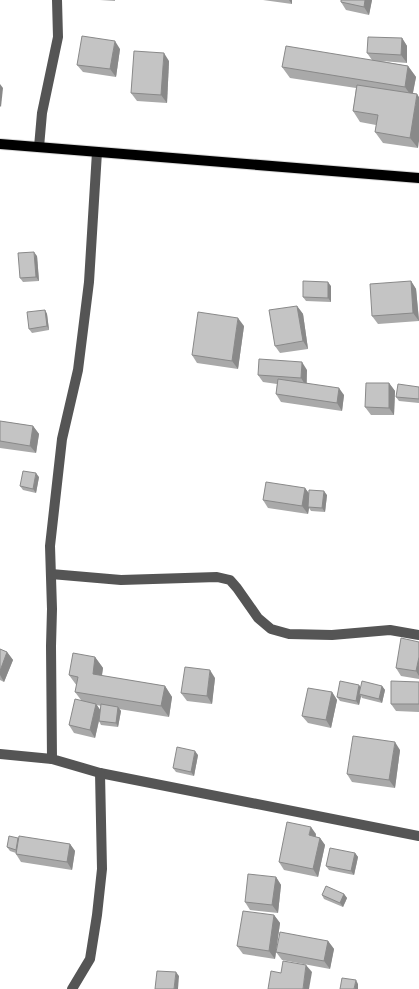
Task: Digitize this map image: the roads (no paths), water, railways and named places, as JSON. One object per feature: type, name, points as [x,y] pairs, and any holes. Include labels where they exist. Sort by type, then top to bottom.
[{"type":"main road","points":[[0,144],[419,178]]},
{"type":"street","points":[[39,147],[42,113],[58,37],[57,0]]},
{"type":"street","points":[[52,759],[52,609],[50,546],[62,439],[78,370],[90,282],[97,152]]},
{"type":"street","points":[[51,574],[122,580],[217,577],[230,580],[258,618],[271,629],[289,634],[332,634],[390,630],[419,635]]},
{"type":"street","points":[[0,754],[52,759],[100,773],[419,836]]},
{"type":"street","points":[[72,989],[90,959],[97,914],[102,869],[100,773]]}]
